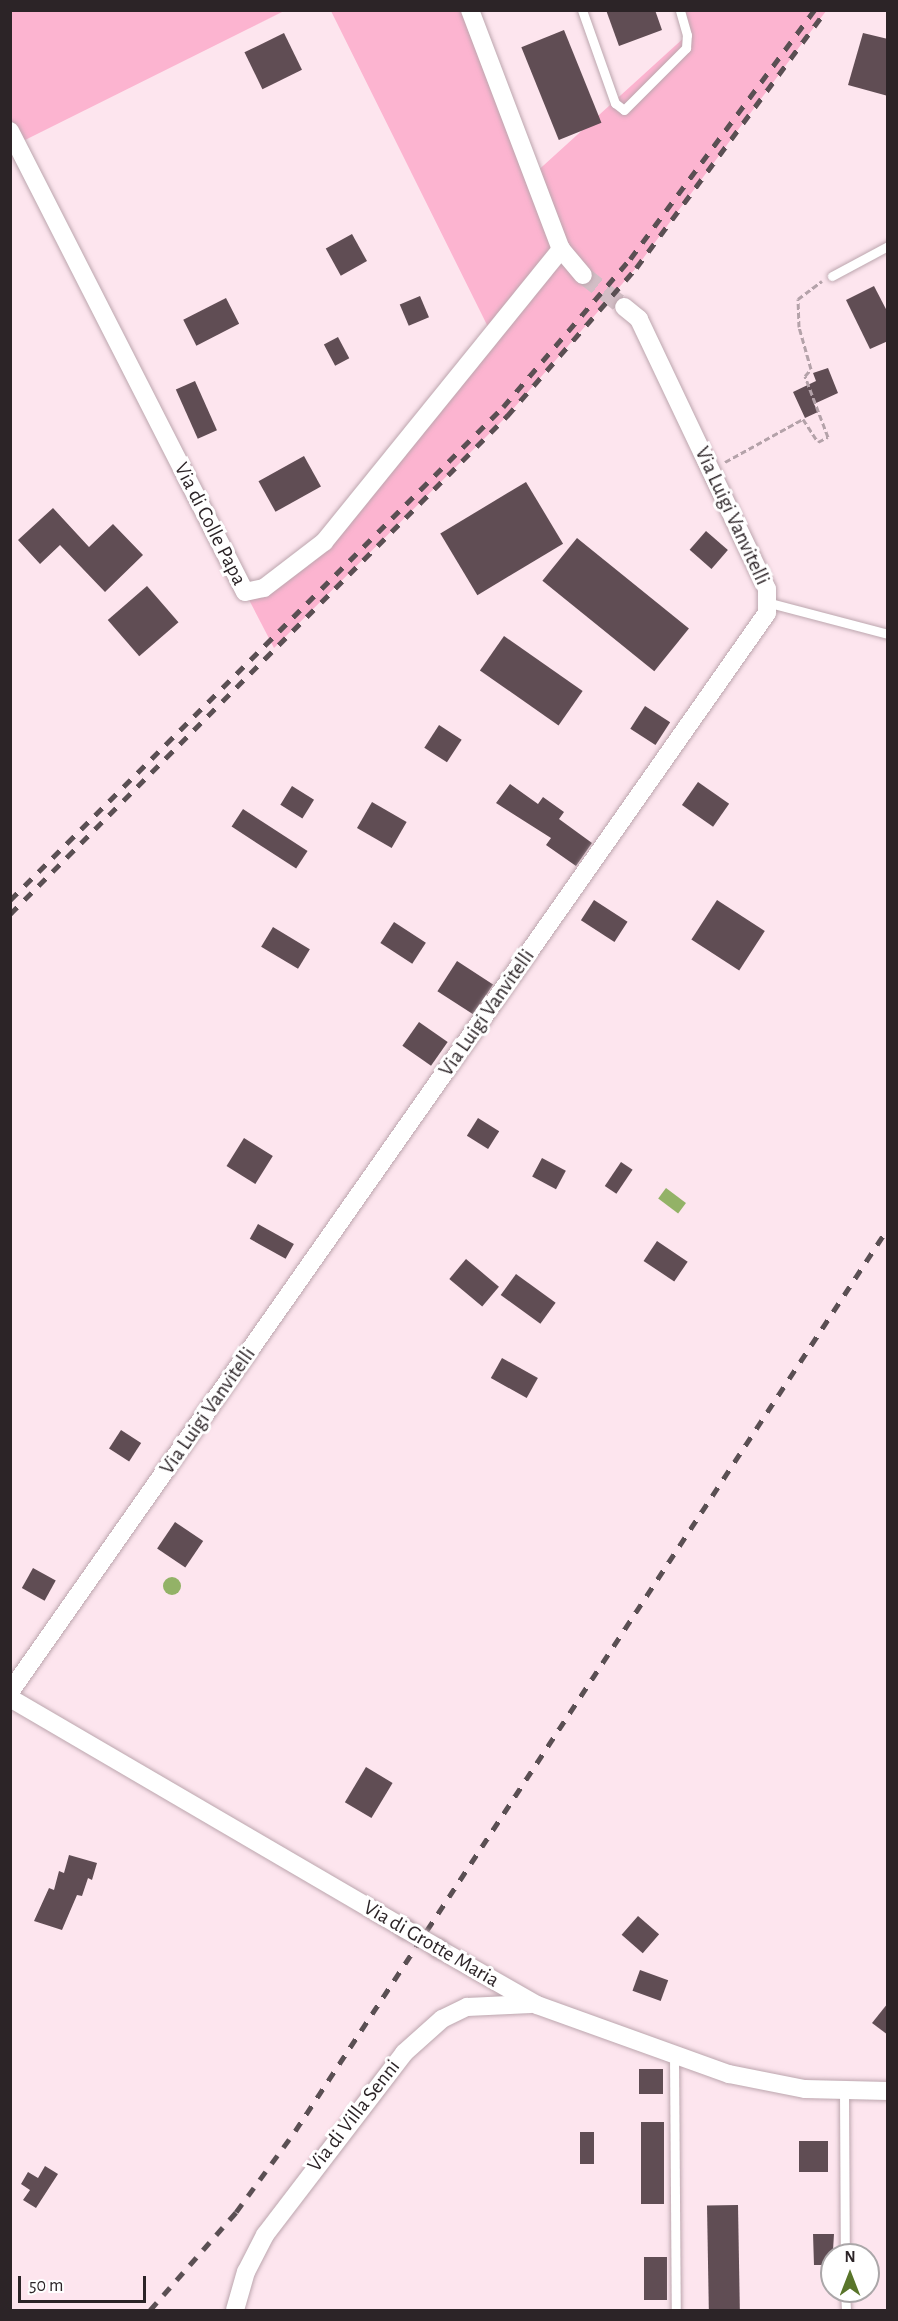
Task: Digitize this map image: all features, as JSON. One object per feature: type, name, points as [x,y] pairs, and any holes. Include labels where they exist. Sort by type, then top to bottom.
[{"type":"street","points":[[470,10],[561,249],[583,275]]},
{"type":"street","name":"Via di Colle Papa","points":[[10,131],[245,592],[264,588],[324,542],[561,249]]},
{"type":"street","name":"Via Luigi Vanvitelli","points":[[10,1692],[760,626],[770,603],[767,589],[639,319],[624,307]]},
{"type":"street","name":"Via di Grotte Maria","points":[[10,1698],[537,2005],[674,2055],[759,2082],[844,2091],[888,2091]]},
{"type":"street","name":"Via di Villa Senni","points":[[235,2310],[246,2272],[265,2235],[338,2135],[411,2045],[442,2019],[466,2007],[506,2003],[537,2005]]},
{"type":"lane","points":[[582,10],[615,103],[624,110],[686,48],[687,35],[680,10]]},
{"type":"lane","points":[[832,276],[888,246]]},
{"type":"lane","points":[[770,603],[888,634]]},
{"type":"lane","points":[[674,2055],[676,2310]]},
{"type":"lane","points":[[844,2091],[845,2243]]},
{"type":"path","points":[[720,465],[803,419],[818,442],[828,437],[805,376],[811,369],[799,327],[798,299],[806,289],[832,276]]},
{"type":"shaded area","points":[[11,11],[284,11],[17,144],[11,131]]},
{"type":"shaded area","points":[[331,11],[470,11],[533,175],[687,35],[677,11],[826,11],[636,268],[507,416],[274,648],[245,592],[324,542],[492,335]]},
{"type":"shaded area","points":[[666,1188],[686,1203],[678,1213],[658,1198]]},
{"type":"shaded area","points":[[168,1577],[176,1577],[181,1582],[179,1593],[168,1595],[163,1590],[163,1582]]},
{"type":"building","points":[[606,10],[655,10],[662,30],[619,46]]},
{"type":"building","points":[[564,30],[601,123],[559,140],[521,47]]},
{"type":"building","points":[[284,33],[302,70],[262,89],[244,52]]},
{"type":"building","points":[[863,33],[888,39],[888,96],[848,85]]},
{"type":"building","points":[[352,234],[367,261],[341,276],[326,249]]},
{"type":"building","points":[[874,286],[888,313],[888,341],[870,349],[846,300]]},
{"type":"building","points":[[420,296],[429,317],[409,326],[400,305]]},
{"type":"building","points":[[226,298],[239,324],[196,346],[183,320]]},
{"type":"building","points":[[338,337],[349,358],[335,366],[324,345]]},
{"type":"building","points":[[828,368],[838,393],[814,404],[818,412],[805,418],[793,392],[816,381],[813,373]]},
{"type":"building","points":[[195,381],[217,430],[198,439],[176,390]]},
{"type":"building","points":[[304,456],[321,487],[275,512],[259,481]]},
{"type":"building","points":[[526,482],[563,544],[477,595],[440,534]]},
{"type":"building","points":[[53,508],[89,547],[113,524],[143,555],[105,592],[60,545],[40,564],[18,540]]},
{"type":"building","points":[[706,531],[728,550],[711,569],[690,550]]},
{"type":"building","points":[[577,538],[689,629],[654,671],[542,581]]},
{"type":"building","points":[[147,586],[178,622],[139,656],[108,620]]},
{"type":"building","points":[[504,636],[583,691],[559,725],[480,670]]},
{"type":"building","points":[[645,706],[670,722],[655,745],[630,729]]},
{"type":"building","points":[[439,725],[462,740],[447,762],[424,748]]},
{"type":"building","points":[[698,782],[729,804],[713,827],[682,805]]},
{"type":"building","points":[[510,784],[538,804],[543,797],[564,812],[559,819],[592,843],[576,866],[546,845],[551,838],[496,803]]},
{"type":"building","points":[[292,786],[314,800],[302,818],[280,805]]},
{"type":"building","points":[[372,802],[407,822],[392,848],[357,828]]},
{"type":"building","points":[[243,809],[308,851],[296,869],[232,827]]},
{"type":"building","points":[[594,900],[628,922],[614,942],[581,920]]},
{"type":"building","points":[[717,900],[765,931],[739,970],[691,939]]},
{"type":"building","points":[[394,922],[426,943],[412,964],[380,943]]},
{"type":"building","points":[[273,927],[310,949],[298,969],[261,947]]},
{"type":"building","points":[[457,961],[493,984],[473,1015],[437,991]]},
{"type":"building","points":[[419,1022],[448,1042],[431,1066],[402,1046]]},
{"type":"building","points":[[478,1118],[499,1131],[488,1149],[467,1136]]},
{"type":"building","points":[[244,1138],[273,1156],[255,1184],[227,1166]]},
{"type":"building","points":[[542,1158],[566,1171],[556,1189],[532,1177]]},
{"type":"building","points":[[621,1162],[633,1170],[616,1194],[605,1186]]},
{"type":"building","points":[[258,1224],[294,1244],[286,1259],[250,1239]]},
{"type":"building","points":[[657,1241],[688,1262],[674,1282],[644,1261]]},
{"type":"building","points":[[466,1259],[499,1287],[482,1307],[449,1279]]},
{"type":"building","points":[[516,1274],[556,1303],[540,1324],[501,1295]]},
{"type":"building","points":[[502,1358],[538,1378],[527,1398],[491,1378]]},
{"type":"building","points":[[121,1430],[141,1443],[129,1462],[109,1448]]},
{"type":"building","points":[[175,1522],[203,1541],[185,1568],[157,1549]]},
{"type":"building","points":[[33,1568],[56,1581],[45,1601],[22,1588]]},
{"type":"building","points":[[366,1767],[393,1783],[371,1818],[345,1802]]},
{"type":"building","points":[[69,1855],[97,1863],[92,1880],[88,1878],[82,1896],[77,1895],[62,1930],[34,1921],[49,1888],[54,1890],[59,1871],[64,1873]]},
{"type":"building","points":[[638,1916],[659,1934],[643,1953],[622,1935]]},
{"type":"building","points":[[640,1970],[668,1980],[661,2001],[632,1991]]},
{"type":"building","points":[[888,2003],[888,2035],[872,2023]]},
{"type":"building","points":[[639,2069],[663,2069],[663,2094],[639,2094]]},
{"type":"building","points":[[641,2122],[664,2122],[664,2204],[641,2204]]},
{"type":"building","points":[[580,2132],[594,2132],[594,2164],[580,2164]]},
{"type":"building","points":[[799,2141],[828,2141],[828,2172],[799,2172]]},
{"type":"building","points":[[45,2166],[58,2174],[36,2208],[23,2200],[30,2190],[21,2184],[28,2172],[38,2178]]},
{"type":"building","points":[[738,2205],[740,2310],[709,2310],[707,2206]]},
{"type":"building","points":[[813,2234],[834,2234],[833,2243],[820,2243],[820,2265],[814,2265]]},
{"type":"building","points":[[644,2257],[667,2257],[667,2300],[644,2300]]},
{"type":"tunnel","points":[[583,275],[624,307]]},
{"type":"railway","points":[[10,900],[503,407],[630,259],[814,10]]},
{"type":"railway","points":[[10,914],[507,416],[636,268],[826,10]]},
{"type":"railway","points":[[150,2310],[236,2212],[295,2131],[888,1228]]}]
